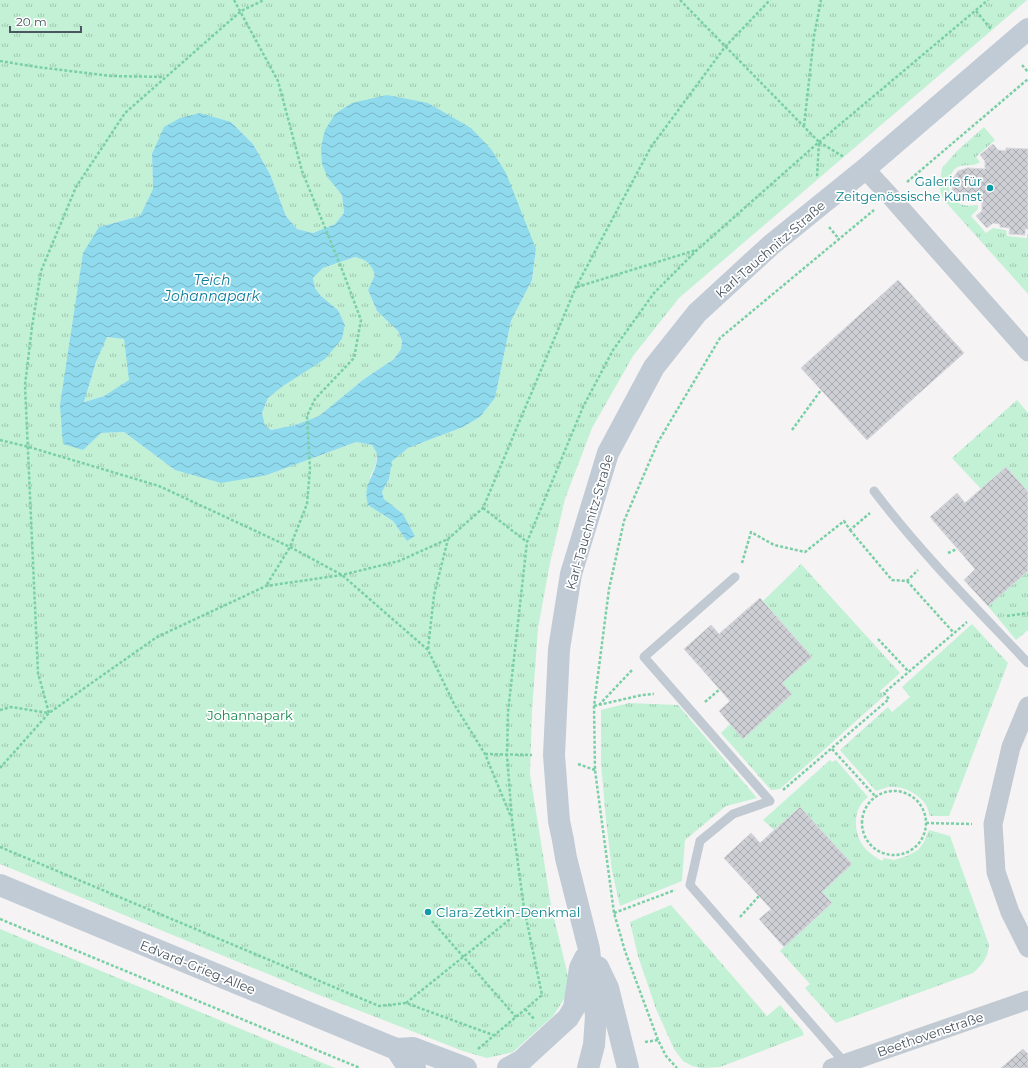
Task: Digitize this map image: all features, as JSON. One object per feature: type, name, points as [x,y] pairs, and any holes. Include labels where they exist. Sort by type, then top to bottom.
[{"type":"street","name":"Karl-Tauchnitz-Straße","points":[[588,1068],[594,1045],[596,1016],[589,949],[566,858],[559,820],[554,755],[559,648],[571,574],[608,453],[654,367],[697,313],[771,245],[865,169],[1028,29]]},
{"type":"street","points":[[865,169],[1028,352]]},
{"type":"street","points":[[1028,706],[1012,747],[993,824],[996,872],[1010,912],[1028,948]]},
{"type":"street","name":"Edvard-Grieg-Allee","points":[[0,885],[396,1049],[413,1048],[470,1060]]},
{"type":"street","name":"Karl-Tauchnitz-Straße","points":[[589,949],[608,988],[628,1068]]},
{"type":"street","points":[[508,1068],[521,1061],[568,1018],[572,1012],[580,968],[589,949]]},
{"type":"street","name":"Beethovenstraße","points":[[839,1066],[1028,1000]]},
{"type":"street","points":[[396,1049],[406,1064],[415,1068]]},
{"type":"lane","points":[[874,491],[898,523],[930,560],[1028,663]]},
{"type":"lane","points":[[735,577],[644,657],[770,801],[733,814],[700,840],[690,885],[729,929],[839,1066]]},
{"type":"path","points":[[234,0],[278,81],[302,171],[361,320],[354,358],[316,399],[307,416],[310,469],[307,504],[290,547],[266,586]]},
{"type":"path","points":[[49,713],[38,673],[29,446],[25,385],[41,271],[76,187],[126,113],[241,11],[264,0]]},
{"type":"path","points":[[680,0],[819,142],[814,209],[839,239]]},
{"type":"path","points":[[0,768],[49,713],[157,637],[266,586],[342,576],[399,561],[448,539],[483,508],[576,287],[651,147],[725,47],[770,0]]},
{"type":"path","points":[[804,126],[814,36],[821,0]]},
{"type":"path","points":[[470,1060],[494,1036],[542,995],[524,908],[512,820],[507,755],[508,712],[527,542],[583,407],[613,350],[654,293],[697,250],[819,142],[988,0]]},
{"type":"path","points":[[0,61],[111,76],[165,77]]},
{"type":"path","points":[[678,1068],[666,1056],[658,1040],[625,951],[614,913],[595,770],[594,706],[609,589],[624,521],[658,442],[720,338],[1028,79]]},
{"type":"path","points":[[576,287],[697,250]]},
{"type":"path","points":[[792,430],[822,390]]},
{"type":"path","points":[[0,440],[29,446],[159,486],[290,547],[342,576],[428,650],[454,704],[485,754],[512,820]]},
{"type":"path","points":[[850,530],[883,503]]},
{"type":"path","points":[[483,508],[527,542]]},
{"type":"path","points":[[735,577],[741,564],[751,532],[774,544],[805,552],[844,521],[892,580],[907,581],[954,634]]},
{"type":"path","points":[[428,650],[434,595],[448,539]]},
{"type":"path","points":[[907,581],[921,568]]},
{"type":"path","points":[[770,801],[889,699],[884,693],[979,611]]},
{"type":"path","points":[[878,639],[909,672]]},
{"type":"path","points":[[599,705],[644,657]]},
{"type":"path","points":[[594,706],[642,695],[675,693]]},
{"type":"path","points":[[0,710],[11,707],[49,713]]},
{"type":"path","points":[[832,749],[876,797]]},
{"type":"path","points":[[485,754],[554,755]]},
{"type":"path","points":[[895,792],[904,793],[920,804],[925,813],[926,823],[925,834],[919,843],[911,850],[901,855],[890,855],[880,852],[871,845],[865,836],[862,825],[868,805],[876,797],[885,793],[895,792]]},
{"type":"path","points":[[926,823],[993,824]]},
{"type":"path","points":[[0,847],[379,1006],[406,1003],[494,1036]]},
{"type":"path","points":[[614,913],[690,885]]},
{"type":"path","points":[[729,929],[759,896]]},
{"type":"path","points":[[406,1003],[524,908]]},
{"type":"path","points":[[0,919],[360,1068]]},
{"type":"path","points":[[432,921],[516,1017]]},
{"type":"path","points":[[644,1043],[658,1040]]},
{"type":"green space","name":"Johannapark","points":[[0,0],[1027,0],[679,298],[633,356],[592,428],[565,499],[550,563],[538,628],[532,711],[530,774],[551,905],[568,976],[566,996],[553,1016],[513,1052],[487,1058],[463,1051],[319,995],[0,864]],"holes":[[[231,122],[253,144],[270,174],[286,216],[297,229],[313,233],[335,224],[344,213],[342,195],[328,178],[520,211],[536,249],[532,280],[511,321],[495,398],[480,417],[463,427],[408,448],[392,460],[389,479],[382,492],[384,499],[403,514],[415,536],[407,540],[393,521],[368,504],[370,477],[376,464],[377,452],[372,445],[356,442],[267,475],[175,470],[124,432],[101,433],[60,405],[99,227],[140,216],[153,189],[152,154]]]},
{"type":"green space","points":[[984,127],[995,140],[976,157],[980,162],[974,165],[960,166],[954,170],[949,178],[950,192],[955,200],[961,204],[978,205],[978,209],[971,216],[986,233],[993,228],[1006,230],[1007,236],[1027,238],[1028,232],[1028,294],[943,199],[939,187],[942,168],[957,151]]},
{"type":"green space","points":[[355,257],[363,259],[372,268],[375,275],[368,290],[377,311],[398,331],[402,341],[401,349],[394,359],[364,379],[319,416],[295,425],[271,430],[265,425],[262,413],[268,398],[342,339],[345,325],[338,310],[321,296],[315,288],[313,278],[323,268]]},
{"type":"green space","points":[[107,337],[124,339],[130,380],[104,396],[84,402],[96,362]]},
{"type":"green space","points":[[1017,400],[1028,413],[1028,492],[1006,467],[981,489],[952,458]]},
{"type":"green space","points":[[801,564],[900,673],[880,691],[884,696],[780,789],[771,790],[721,733],[730,724],[743,738],[792,694],[782,683],[812,657],[763,601]]},
{"type":"green space","points":[[1028,571],[1028,630],[1016,640],[988,606]]},
{"type":"green space","points":[[972,624],[1008,663],[949,816],[930,816],[924,802],[916,794],[910,791],[899,787],[888,787],[876,791],[840,750],[888,707],[892,712],[910,697],[902,687]]},
{"type":"green space","points":[[629,703],[678,705],[757,798],[726,806],[685,840],[682,881],[620,906],[612,871],[606,820],[601,763],[601,710]]},
{"type":"green space","points":[[830,760],[832,762],[836,760],[868,797],[859,808],[856,828],[860,841],[864,847],[877,858],[882,861],[884,858],[894,860],[907,856],[918,850],[924,842],[929,830],[950,836],[989,945],[984,961],[973,973],[836,1023],[805,988],[810,984],[780,951],[832,903],[822,892],[852,864],[800,807],[774,830],[763,820]]},
{"type":"green space","points":[[671,905],[767,1016],[780,1005],[802,1030],[804,1035],[720,1067],[702,1068],[692,1066],[683,1061],[674,1049],[656,1009],[638,956],[630,922]]},
{"type":"green space","points":[[0,929],[335,1068],[0,1068]]},
{"type":"water","name":"Teich Johannapark","points":[[387,95],[428,103],[471,128],[491,149],[506,173],[536,249],[532,280],[511,321],[495,398],[480,417],[463,427],[408,448],[392,461],[389,479],[382,492],[384,499],[403,514],[415,536],[407,541],[393,521],[368,505],[366,493],[377,459],[377,453],[372,445],[356,442],[267,475],[221,483],[175,470],[124,432],[101,433],[83,450],[63,444],[60,405],[83,253],[99,227],[140,216],[153,189],[152,154],[164,127],[180,118],[200,113],[231,122],[253,144],[270,174],[286,216],[297,229],[313,233],[335,224],[344,213],[342,195],[328,178],[322,164],[321,147],[325,130],[335,114],[352,103]],"holes":[[[355,257],[366,261],[372,268],[375,275],[368,290],[377,311],[398,331],[402,341],[401,349],[394,359],[364,379],[319,416],[295,425],[271,430],[265,425],[262,413],[268,398],[283,386],[325,359],[342,339],[345,325],[338,310],[321,296],[315,288],[313,278],[323,268]],[[107,337],[124,339],[129,380],[104,396],[84,402],[96,362]]]},
{"type":"building","name":"Galerie für Zeitgenössische Kunst","points":[[993,144],[998,150],[1006,151],[1006,148],[1028,149],[1028,229],[1025,229],[1025,235],[1009,234],[1010,228],[1000,227],[1000,224],[993,223],[987,228],[976,216],[982,211],[982,202],[961,200],[952,190],[952,180],[958,171],[968,168],[985,169],[985,161],[980,155]]},
{"type":"building","points":[[898,280],[964,353],[867,440],[801,368]]},
{"type":"building","points":[[1006,467],[1028,492],[1028,571],[988,606],[964,580],[975,569],[930,517],[957,493],[965,503]]},
{"type":"building","points":[[760,598],[812,657],[782,683],[792,694],[743,739],[719,711],[730,701],[684,649],[711,625],[719,634]]},
{"type":"building","points":[[800,807],[852,864],[822,892],[832,903],[784,947],[759,919],[771,909],[724,858],[751,833],[760,843]]},
{"type":"building","points":[[1023,1049],[1028,1054],[1028,1068],[1001,1068]]},
{"type":"place","name":"Galerie für Zeitgenössische Kunst","points":[[990,188]]},
{"type":"place","name":"Clara-Zetkin-Denkmal","points":[[428,912]]}]
